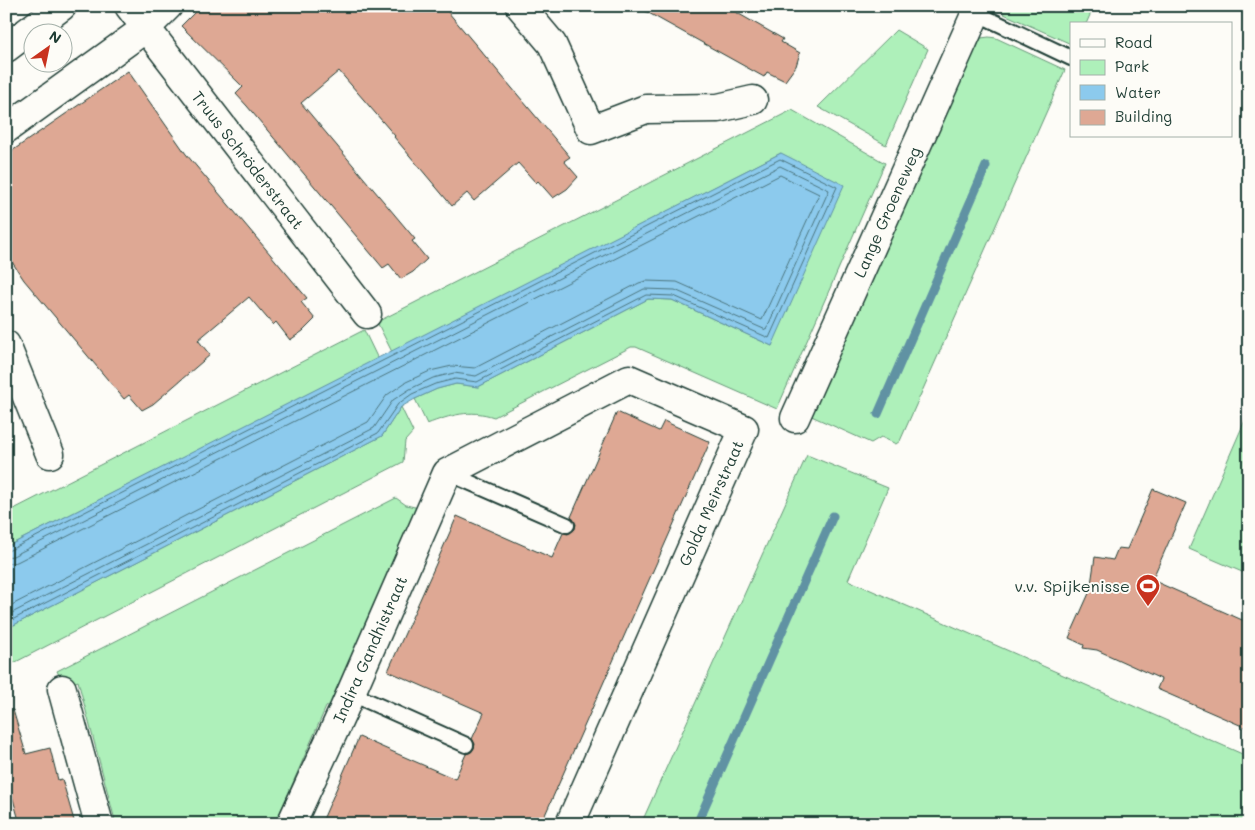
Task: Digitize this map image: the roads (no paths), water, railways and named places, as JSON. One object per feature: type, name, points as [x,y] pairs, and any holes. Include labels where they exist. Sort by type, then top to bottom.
[{"type":"street","points":[[6,48],[62,6]]},
{"type":"street","name":"Truus Schröderstraat","points":[[129,6],[367,314]]},
{"type":"street","points":[[6,129],[146,28],[168,6]]},
{"type":"street","points":[[520,6],[552,44],[591,130],[646,109],[718,108],[753,100]]},
{"type":"street","name":"Lange Groeneweg","points":[[795,418],[977,10]]},
{"type":"street","points":[[6,345],[50,454]]},
{"type":"street","name":"Golda Meirstraat","points":[[448,473],[629,378],[744,429],[570,824]]},
{"type":"street","name":"Indira Gandhistraat","points":[[291,824],[448,473]]},
{"type":"street","points":[[62,689],[98,824]]},
{"type":"lane","points":[[977,10],[1070,57]]},
{"type":"lane","points":[[448,473],[567,525]]},
{"type":"lane","points":[[350,693],[466,745]]},
{"type":"water","points":[[781,153],[844,185],[772,346],[672,300],[648,299],[478,387],[456,384],[437,389],[415,399],[401,407],[382,436],[6,629],[6,547]]},
{"type":"waterway","points":[[878,414],[986,166]]},
{"type":"waterway","points":[[697,824],[833,516]]},
{"type":"place","name":"v.v. Spijkenisse","points":[[1148,607]]}]
